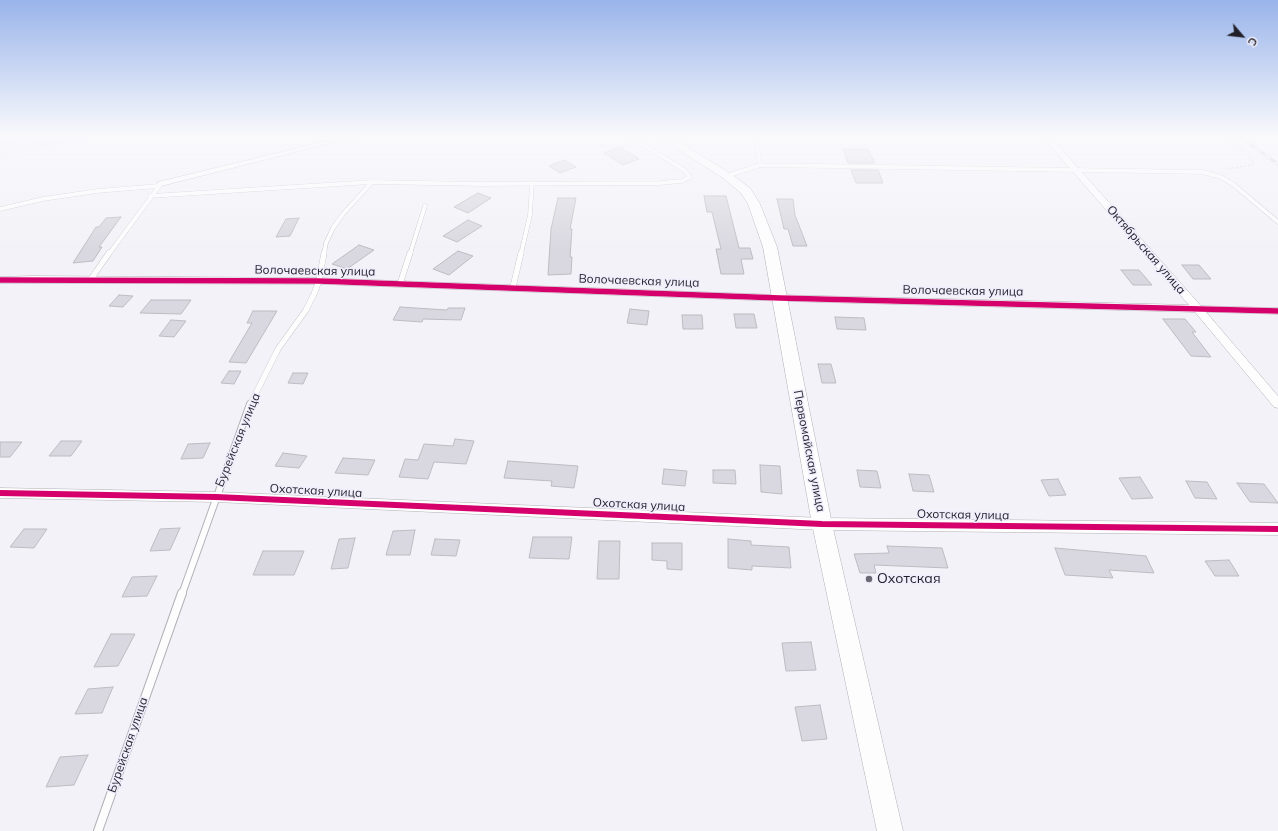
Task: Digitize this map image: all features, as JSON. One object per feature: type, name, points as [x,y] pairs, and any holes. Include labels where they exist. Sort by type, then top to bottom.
[{"type":"main road","name":"Первомайская улица","points":[[722,173],[746,192],[754,204],[770,247],[822,524],[890,831]]},
{"type":"street","points":[[159,185],[208,173]]},
{"type":"street","name":"Октябрьская улица","points":[[1079,173],[1278,404]]},
{"type":"street","name":"Волочаевская улица","points":[[0,280],[91,279],[319,281],[780,298],[1278,311]]},
{"type":"street","name":"Охотская улица","points":[[0,492],[216,497],[822,524],[1278,529]]},
{"type":"lane","points":[[150,196],[372,182],[480,184],[660,183],[682,181],[690,177],[687,173]]},
{"type":"lane","points":[[727,176],[737,173]]},
{"type":"lane","points":[[1201,173],[1221,176],[1234,184],[1278,222]]},
{"type":"lane","name":"Бурейская улица","points":[[98,831],[247,410],[278,349],[306,310],[319,281],[326,243],[333,228],[342,214],[372,182]]},
{"type":"lane","points":[[513,287],[530,215],[532,183]]},
{"type":"lane","points":[[91,279],[159,185]]},
{"type":"lane","points":[[0,209],[43,199],[97,191],[159,185]]},
{"type":"lane","points":[[400,284],[425,206]]},
{"type":"path","points":[[1211,174],[1217,173]]},
{"type":"building","points":[[852,173],[879,173],[883,183],[856,183]]},
{"type":"building","points":[[478,193],[491,198],[468,213],[454,207]]},
{"type":"building","points":[[704,196],[726,196],[739,248],[750,248],[753,259],[741,259],[744,274],[721,274],[716,249],[721,249],[712,212],[707,212]]},
{"type":"building","points":[[558,198],[576,198],[570,229],[572,229],[570,257],[572,257],[571,274],[548,275],[551,229]]},
{"type":"building","points":[[777,199],[793,199],[795,215],[807,246],[793,246],[788,229],[784,229]]},
{"type":"building","points":[[121,217],[99,247],[102,247],[93,261],[73,263],[96,227],[99,227],[106,218]]},
{"type":"building","points":[[299,218],[290,236],[276,237],[286,219]]},
{"type":"building","points":[[468,220],[482,226],[457,242],[443,236]]},
{"type":"building","points":[[359,245],[374,250],[347,269],[332,264]]},
{"type":"building","points":[[458,251],[473,256],[449,275],[433,269]]},
{"type":"building","points":[[1182,265],[1199,265],[1211,279],[1193,279]]},
{"type":"building","points":[[1121,270],[1139,270],[1152,285],[1133,285]]},
{"type":"building","points":[[119,295],[133,296],[123,307],[109,306]]},
{"type":"building","points":[[151,300],[191,300],[181,314],[140,313]]},
{"type":"building","points":[[400,307],[447,310],[448,308],[465,308],[461,320],[423,319],[422,322],[393,320]]},
{"type":"building","points":[[630,309],[649,311],[647,325],[627,323]]},
{"type":"building","points":[[253,311],[277,311],[246,363],[229,362],[252,323],[247,323]]},
{"type":"building","points":[[734,314],[754,314],[757,328],[736,328]]},
{"type":"building","points":[[682,315],[702,315],[703,329],[683,329]]},
{"type":"building","points":[[835,317],[864,318],[866,330],[837,329]]},
{"type":"building","points":[[1163,319],[1185,319],[1196,332],[1192,332],[1211,357],[1191,356]]},
{"type":"building","points":[[171,320],[186,321],[174,337],[159,336]]},
{"type":"building","points":[[818,364],[831,364],[836,383],[822,383]]},
{"type":"building","points":[[229,371],[241,371],[234,384],[221,383]]},
{"type":"building","points":[[293,373],[308,373],[303,384],[288,383]]},
{"type":"building","points":[[455,439],[474,441],[466,464],[434,462],[428,479],[399,477],[405,459],[418,460],[424,444],[453,446]]},
{"type":"building","points":[[61,441],[82,441],[71,456],[49,456]]},
{"type":"building","points":[[0,442],[22,442],[10,457],[0,457]]},
{"type":"building","points":[[210,443],[203,458],[181,459],[188,444]]},
{"type":"building","points":[[283,453],[307,456],[299,468],[275,466]]},
{"type":"building","points":[[343,458],[375,460],[368,475],[335,473]]},
{"type":"building","points":[[508,461],[578,466],[574,488],[551,486],[552,481],[504,478]]},
{"type":"building","points":[[760,465],[780,466],[782,494],[761,492]]},
{"type":"building","points":[[664,469],[687,471],[685,486],[662,484]]},
{"type":"building","points":[[713,470],[735,470],[736,484],[713,483]]},
{"type":"building","points":[[857,470],[877,471],[881,488],[860,487]]},
{"type":"building","points":[[909,474],[929,475],[934,492],[913,491]]},
{"type":"building","points":[[1140,477],[1153,498],[1132,499],[1119,478]]},
{"type":"building","points":[[1058,479],[1066,495],[1049,496],[1041,480]]},
{"type":"building","points":[[1186,481],[1207,482],[1217,499],[1195,498]]},
{"type":"building","points":[[1237,483],[1264,484],[1278,503],[1250,502]]},
{"type":"building","points":[[180,528],[170,550],[150,551],[160,529]]},
{"type":"building","points":[[24,529],[47,529],[34,548],[10,547]]},
{"type":"building","points":[[415,530],[410,555],[386,555],[393,531]]},
{"type":"building","points":[[533,537],[572,537],[569,559],[529,558]]},
{"type":"building","points":[[355,538],[348,568],[331,569],[339,539]]},
{"type":"building","points":[[435,539],[460,540],[456,556],[431,555]]},
{"type":"building","points":[[728,539],[751,541],[751,545],[789,547],[791,568],[752,566],[752,570],[728,568]]},
{"type":"building","points":[[599,541],[620,541],[619,579],[597,579]]},
{"type":"building","points":[[652,543],[682,543],[682,570],[667,569],[667,561],[652,560]]},
{"type":"building","points":[[887,546],[942,548],[948,568],[874,565],[876,573],[860,573],[854,554],[889,553]]},
{"type":"building","points":[[1055,548],[1146,556],[1154,573],[1109,570],[1113,578],[1065,575]]},
{"type":"building","points":[[263,551],[304,551],[294,575],[253,575]]},
{"type":"building","points":[[1229,560],[1239,576],[1215,576],[1205,561]]},
{"type":"building","points":[[157,576],[147,596],[122,597],[132,577]]},
{"type":"building","points":[[111,634],[135,634],[118,666],[94,667]]},
{"type":"building","points":[[811,642],[816,670],[786,671],[782,643]]},
{"type":"building","points":[[113,687],[102,713],[75,714],[88,689]]},
{"type":"building","points":[[820,705],[827,739],[802,741],[795,707]]},
{"type":"building","points":[[88,755],[74,785],[46,787],[60,757]]},
{"type":"cycle path","points":[[0,280],[319,281],[780,298],[1278,311]]},
{"type":"cycle path","points":[[0,493],[216,497],[822,524],[1278,529]]},
{"type":"place","name":"Охотская","points":[[869,579]]}]
